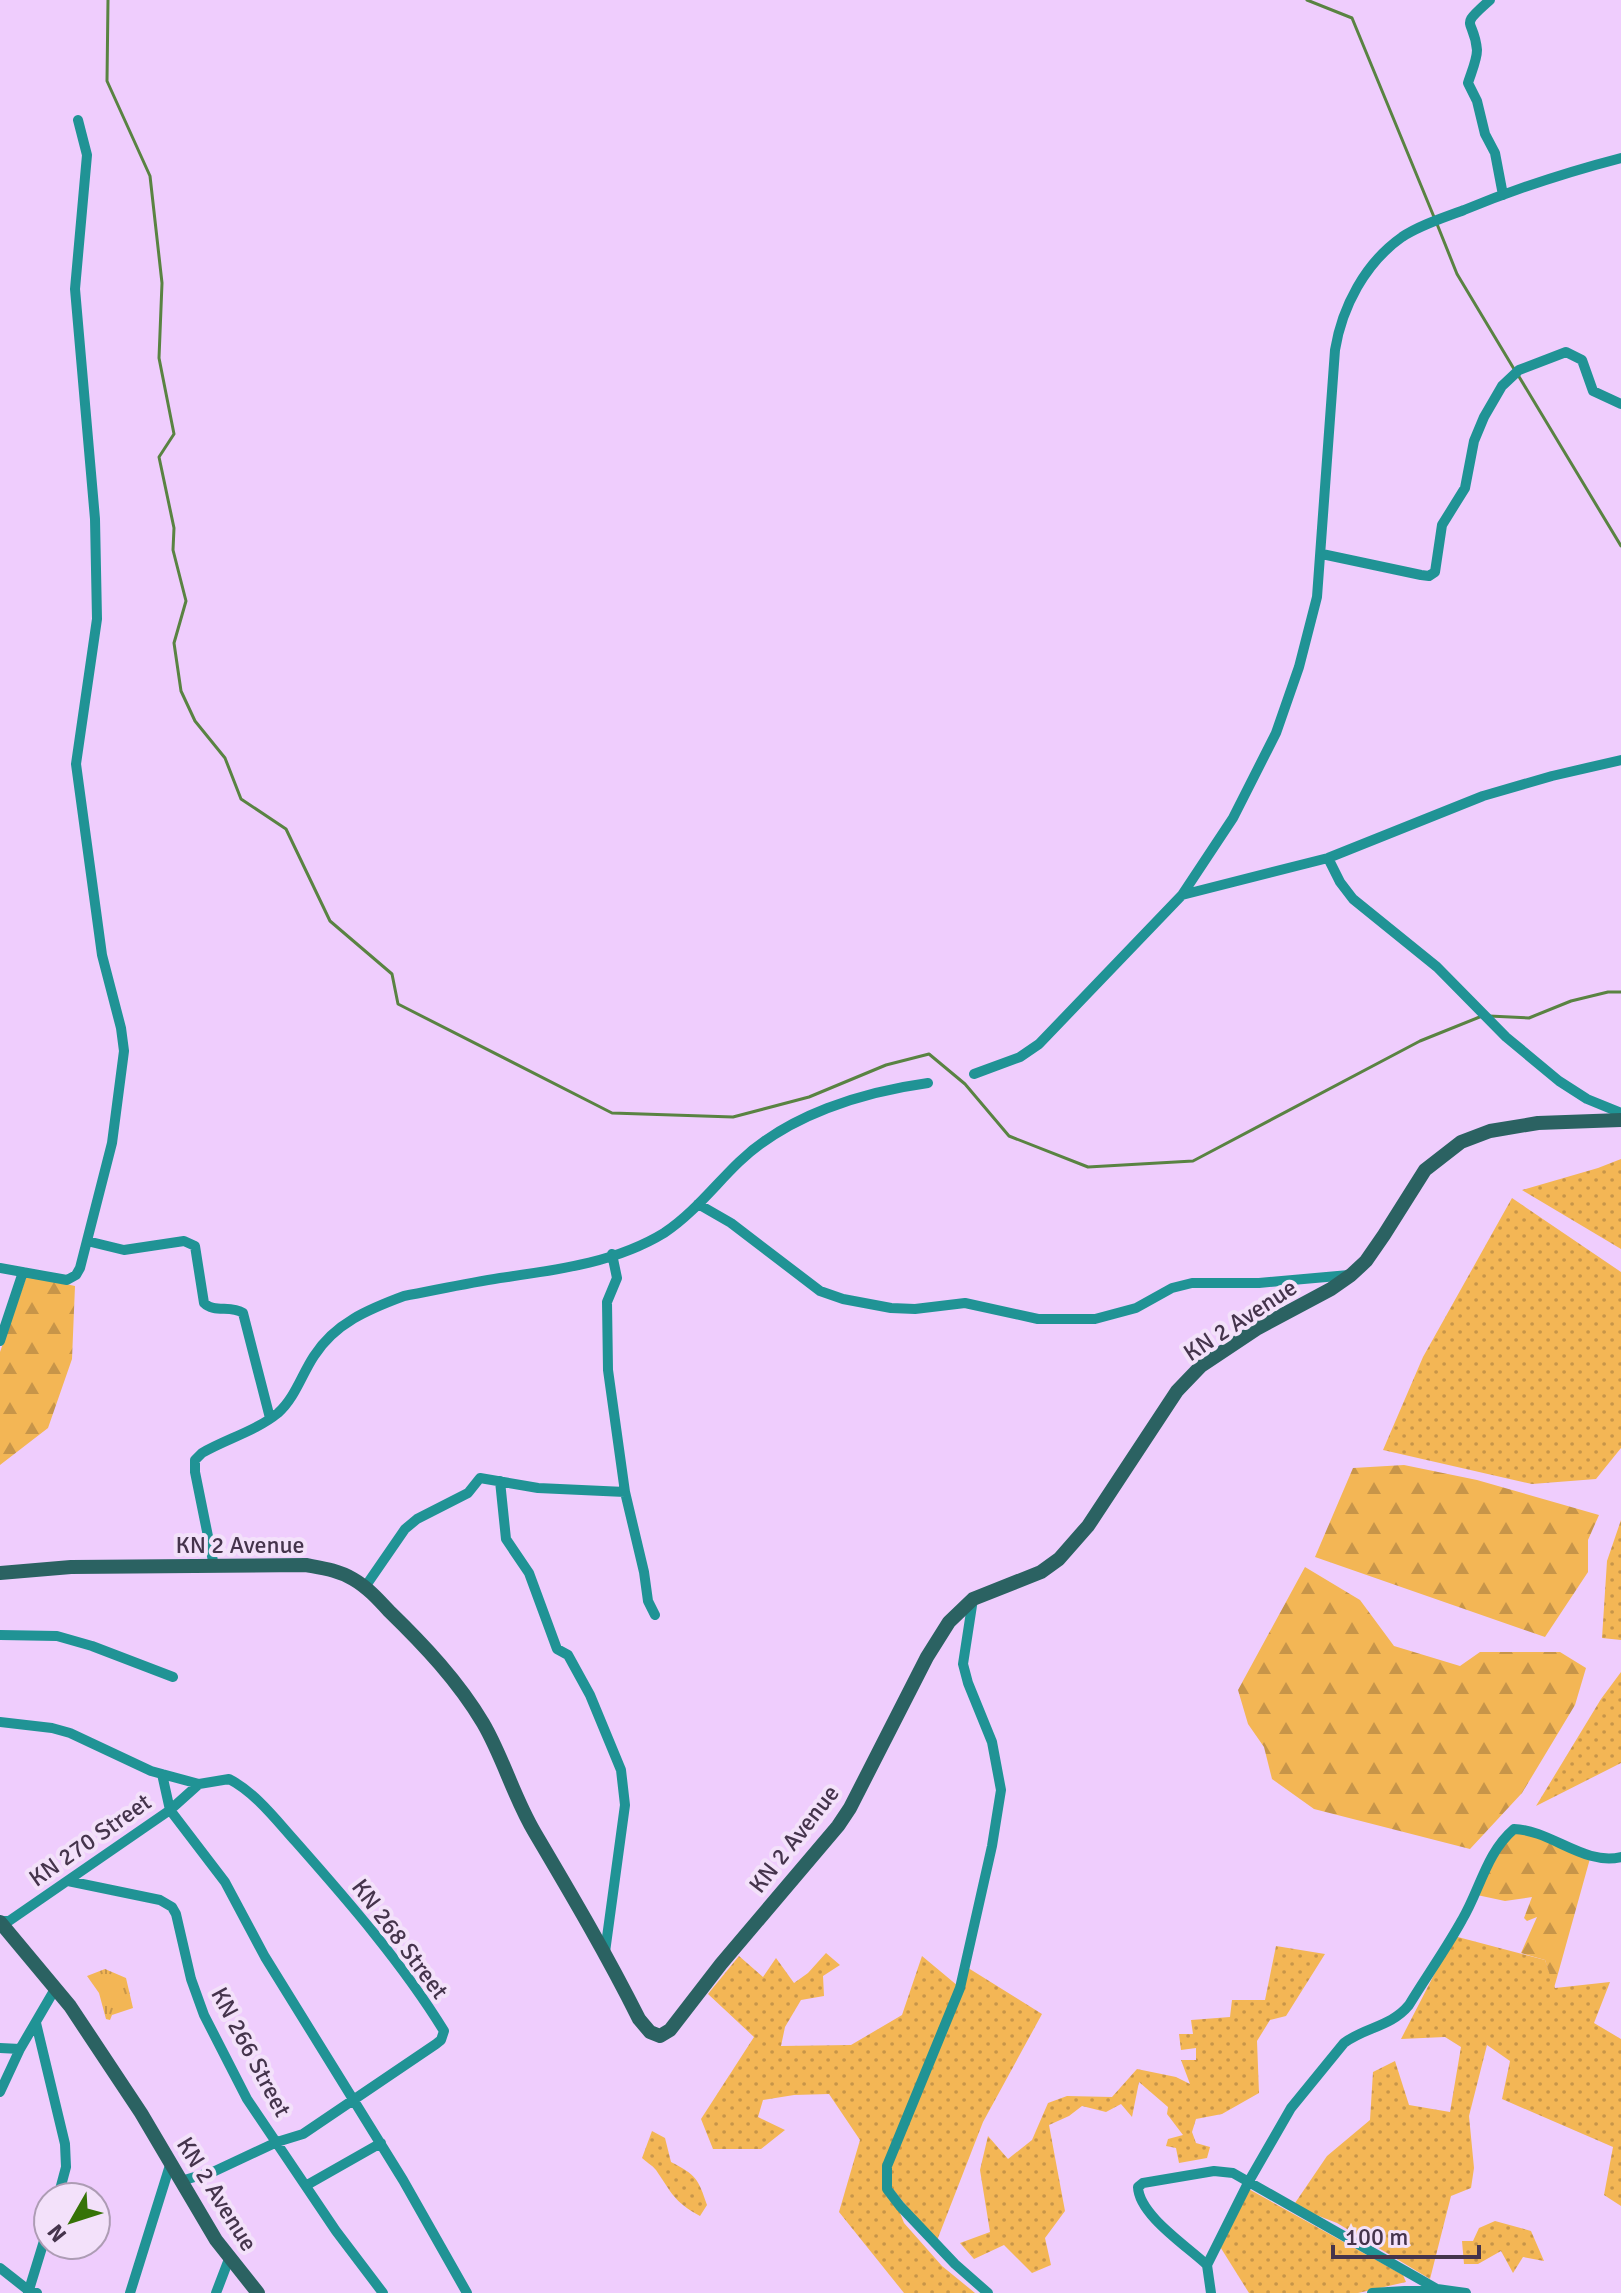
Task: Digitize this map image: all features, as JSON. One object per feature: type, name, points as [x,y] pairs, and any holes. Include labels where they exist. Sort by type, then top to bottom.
[{"type":"main road","name":"KN 2 Avenue","points":[[0,1573],[71,1567],[306,1565],[330,1569],[365,1587],[421,1642],[458,1686],[484,1725],[534,1832],[605,1952],[639,2019],[650,2032],[660,2036],[670,2030],[721,1964],[838,1826],[927,1657],[949,1622],[973,1599],[1041,1572],[1059,1559],[1088,1526],[1177,1391],[1201,1366],[1258,1328],[1351,1275],[1366,1261],[1425,1170],[1461,1142],[1490,1131],[1538,1123],[1621,1120]]},
{"type":"main road","name":"KN 2 Avenue","points":[[0,1921],[70,2006],[171,2162],[229,2259],[258,2293]]},
{"type":"street","points":[[1490,0],[1472,14],[1469,23],[1477,52],[1468,83],[1477,101],[1485,134],[1495,153],[1503,195]]},
{"type":"street","points":[[0,1268],[67,1280],[76,1275],[80,1268],[112,1143],[124,1051],[102,955],[76,764],[97,619],[95,519],[75,289],[87,155],[78,120]]},
{"type":"street","points":[[974,1074],[1020,1057],[1039,1044],[1182,895],[1233,818],[1276,733],[1303,653],[1317,597],[1339,327],[1350,298],[1371,268],[1403,236],[1559,174],[1621,158]]},
{"type":"street","points":[[1322,554],[1421,575],[1429,576],[1435,572],[1442,525],[1465,488],[1477,431],[1502,386],[1519,370],[1566,352],[1582,360],[1593,391],[1621,404]]},
{"type":"street","points":[[1182,895],[1328,858],[1483,796],[1621,760]]},
{"type":"street","points":[[1328,858],[1353,899],[1437,967],[1506,1037],[1559,1081],[1587,1099],[1621,1113]]},
{"type":"street","points":[[214,1566],[195,1460],[210,1448],[270,1418],[289,1401],[314,1356],[337,1328],[404,1296],[583,1265],[625,1252],[665,1232],[740,1161],[789,1124],[899,1087],[928,1083]]},
{"type":"street","points":[[698,1204],[731,1223],[820,1291],[843,1299],[891,1308],[915,1309],[965,1303],[1038,1319],[1095,1319],[1136,1308],[1172,1288],[1192,1283],[1259,1283],[1351,1275]]},
{"type":"street","points":[[87,1241],[124,1250],[184,1241],[195,1246],[204,1303],[210,1308],[236,1309],[243,1313],[270,1418]]},
{"type":"street","points":[[612,1254],[617,1278],[607,1302],[608,1370],[625,1492],[648,1601],[655,1615]]},
{"type":"street","points":[[0,1341],[23,1272]]},
{"type":"street","points":[[365,1587],[397,1538],[417,1519],[468,1493],[480,1478],[538,1488],[625,1492]]},
{"type":"street","points":[[500,1481],[506,1539],[529,1573],[557,1649],[568,1655],[590,1695],[621,1770],[625,1805],[605,1952]]},
{"type":"street","points":[[973,1599],[963,1664],[992,1742],[1001,1790],[992,1846],[960,1988],[885,2176],[887,2189],[900,2206],[955,2264],[988,2293]]},
{"type":"street","points":[[0,1635],[57,1636],[173,1677]]},
{"type":"street","points":[[0,1722],[61,1730],[162,1774],[199,1784]]},
{"type":"street","points":[[162,1774],[170,1810],[225,1882],[265,1957],[381,2143],[467,2293]]},
{"type":"street","name":"KN 268 Street","points":[[181,2181],[215,2171],[277,2142],[303,2134],[436,2044],[444,2031],[427,2003],[348,1900],[275,1819],[229,1779],[199,1784]]},
{"type":"street","name":"KN 270 Street","points":[[0,1921],[9,1921],[68,1881],[170,1810],[199,1784]]},
{"type":"street","points":[[1211,2293],[1207,2265],[1249,2181],[1291,2108],[1344,2043],[1386,2024],[1409,2005],[1464,1918],[1485,1867],[1506,1836],[1514,1829],[1530,1830],[1598,1858],[1621,1857]]},
{"type":"street","name":"KN 266 Street","points":[[68,1881],[160,1900],[172,1907],[204,2015],[247,2099],[336,2231],[383,2293]]},
{"type":"street","points":[[0,2092],[20,2049],[55,1989]]},
{"type":"street","points":[[36,2023],[65,2144],[66,2167],[62,2181]]},
{"type":"street","points":[[0,2048],[20,2049]]},
{"type":"street","points":[[0,2061],[9,2072]]},
{"type":"street","points":[[307,2185],[381,2143]]},
{"type":"street","points":[[130,2293],[171,2162]]},
{"type":"street","points":[[1207,2265],[1171,2235],[1140,2200],[1138,2187],[1143,2183],[1214,2171],[1233,2173],[1437,2289]]},
{"type":"street","points":[[216,2293],[229,2259]]},
{"type":"street","points":[[0,2268],[31,2292],[39,2261]]},
{"type":"street","points":[[1372,2293],[1437,2289],[1466,2293]]},
{"type":"green space","points":[[1621,1159],[1621,1249],[1522,1190],[1598,1168]]},
{"type":"green space","points":[[1512,1198],[1621,1272],[1621,1448],[1596,1479],[1532,1484],[1383,1450],[1423,1357]]},
{"type":"green space","points":[[27,1275],[75,1286],[72,1359],[48,1428],[0,1465],[0,1352]]},
{"type":"green space","points":[[1404,1465],[1477,1480],[1599,1515],[1588,1540],[1588,1572],[1545,1637],[1315,1557],[1353,1468]]},
{"type":"green space","points":[[1621,1520],[1621,1640],[1602,1638],[1607,1561]]},
{"type":"green space","points":[[1305,1567],[1360,1600],[1394,1646],[1460,1666],[1480,1652],[1560,1652],[1586,1668],[1575,1705],[1522,1793],[1470,1849],[1314,1809],[1272,1779],[1264,1747],[1248,1724],[1238,1690]]},
{"type":"green space","points":[[1621,1672],[1621,1763],[1536,1806],[1601,1699]]},
{"type":"green space","points":[[1533,1831],[1591,1855],[1554,1988],[1545,1960],[1521,1953],[1537,1917],[1527,1921],[1524,1918],[1532,1897],[1505,1901],[1477,1895],[1487,1865],[1514,1833]]},
{"type":"green space","points":[[1454,1936],[1545,1960],[1555,1988],[1610,1982],[1594,2023],[1621,2039],[1621,2206],[1604,2195],[1613,2147],[1502,2099],[1510,2061],[1487,2045],[1469,2116],[1474,2168],[1471,2188],[1451,2196],[1430,2279],[1337,2223],[1293,2206],[1327,2156],[1370,2120],[1373,2072],[1395,2061],[1409,2105],[1450,2112],[1461,2047],[1445,2037],[1401,2039]]},
{"type":"green space","points":[[1276,1946],[1325,1954],[1286,2016],[1270,2020],[1257,2041],[1259,2093],[1222,2114],[1196,2119],[1192,2132],[1196,2143],[1210,2147],[1207,2158],[1179,2163],[1176,2148],[1166,2146],[1168,2139],[1183,2135],[1167,2114],[1168,2107],[1139,2082],[1132,2117],[1121,2104],[1106,2112],[1082,2106],[1049,2125],[1065,2211],[1045,2238],[1051,2265],[1032,2273],[1004,2245],[974,2259],[960,2243],[990,2232],[980,2170],[988,2136],[1008,2159],[1032,2140],[1048,2103],[1067,2096],[1112,2097],[1137,2069],[1176,2077],[1190,2084],[1181,2060],[1196,2060],[1196,2048],[1181,2050],[1179,2034],[1193,2034],[1191,2020],[1230,2017],[1232,2000],[1265,2000]]},
{"type":"green space","points":[[826,1953],[840,1965],[823,1976],[824,1996],[801,2000],[785,2027],[781,2046],[851,2045],[902,2015],[922,1956],[958,1986],[965,1966],[1042,2014],[983,2122],[936,2243],[888,2183],[904,2223],[942,2266],[975,2293],[904,2293],[839,2212],[860,2140],[829,2094],[763,2100],[758,2117],[785,2130],[761,2149],[713,2149],[701,2119],[754,2037],[708,1994],[739,1956],[763,1977],[776,1958],[794,1983]]},
{"type":"green space","points":[[105,1969],[126,1978],[133,2008],[112,2015],[110,2020],[106,2019],[99,1993],[87,1976]]},
{"type":"green space","points":[[652,2131],[665,2138],[671,2162],[691,2174],[698,2183],[707,2205],[700,2216],[678,2201],[656,2170],[642,2158]]},
{"type":"green space","points":[[1245,2187],[1403,2275],[1406,2282],[1358,2293],[1249,2293],[1219,2245]]},
{"type":"green space","points":[[1495,2221],[1531,2231],[1544,2261],[1523,2257],[1513,2273],[1501,2251],[1478,2264],[1464,2264],[1462,2241],[1473,2241],[1479,2228]]},
{"type":"waterway","points":[[108,0],[107,81],[150,176],[162,283],[159,358],[174,434],[159,457],[174,528],[173,550],[186,601],[174,643],[181,691],[195,721],[225,758],[241,799],[286,829],[330,921],[392,974],[398,1004],[612,1113],[733,1117],[809,1097],[886,1065],[929,1054],[965,1084],[1009,1136],[1088,1167],[1193,1161],[1420,1041],[1482,1016]]},
{"type":"waterway","points":[[1307,0],[1352,18],[1434,217]]},
{"type":"waterway","points":[[1437,224],[1457,274],[1514,369]]},
{"type":"waterway","points":[[1518,375],[1621,546]]},
{"type":"waterway","points":[[1489,1016],[1529,1018],[1571,1001],[1621,992]]}]
